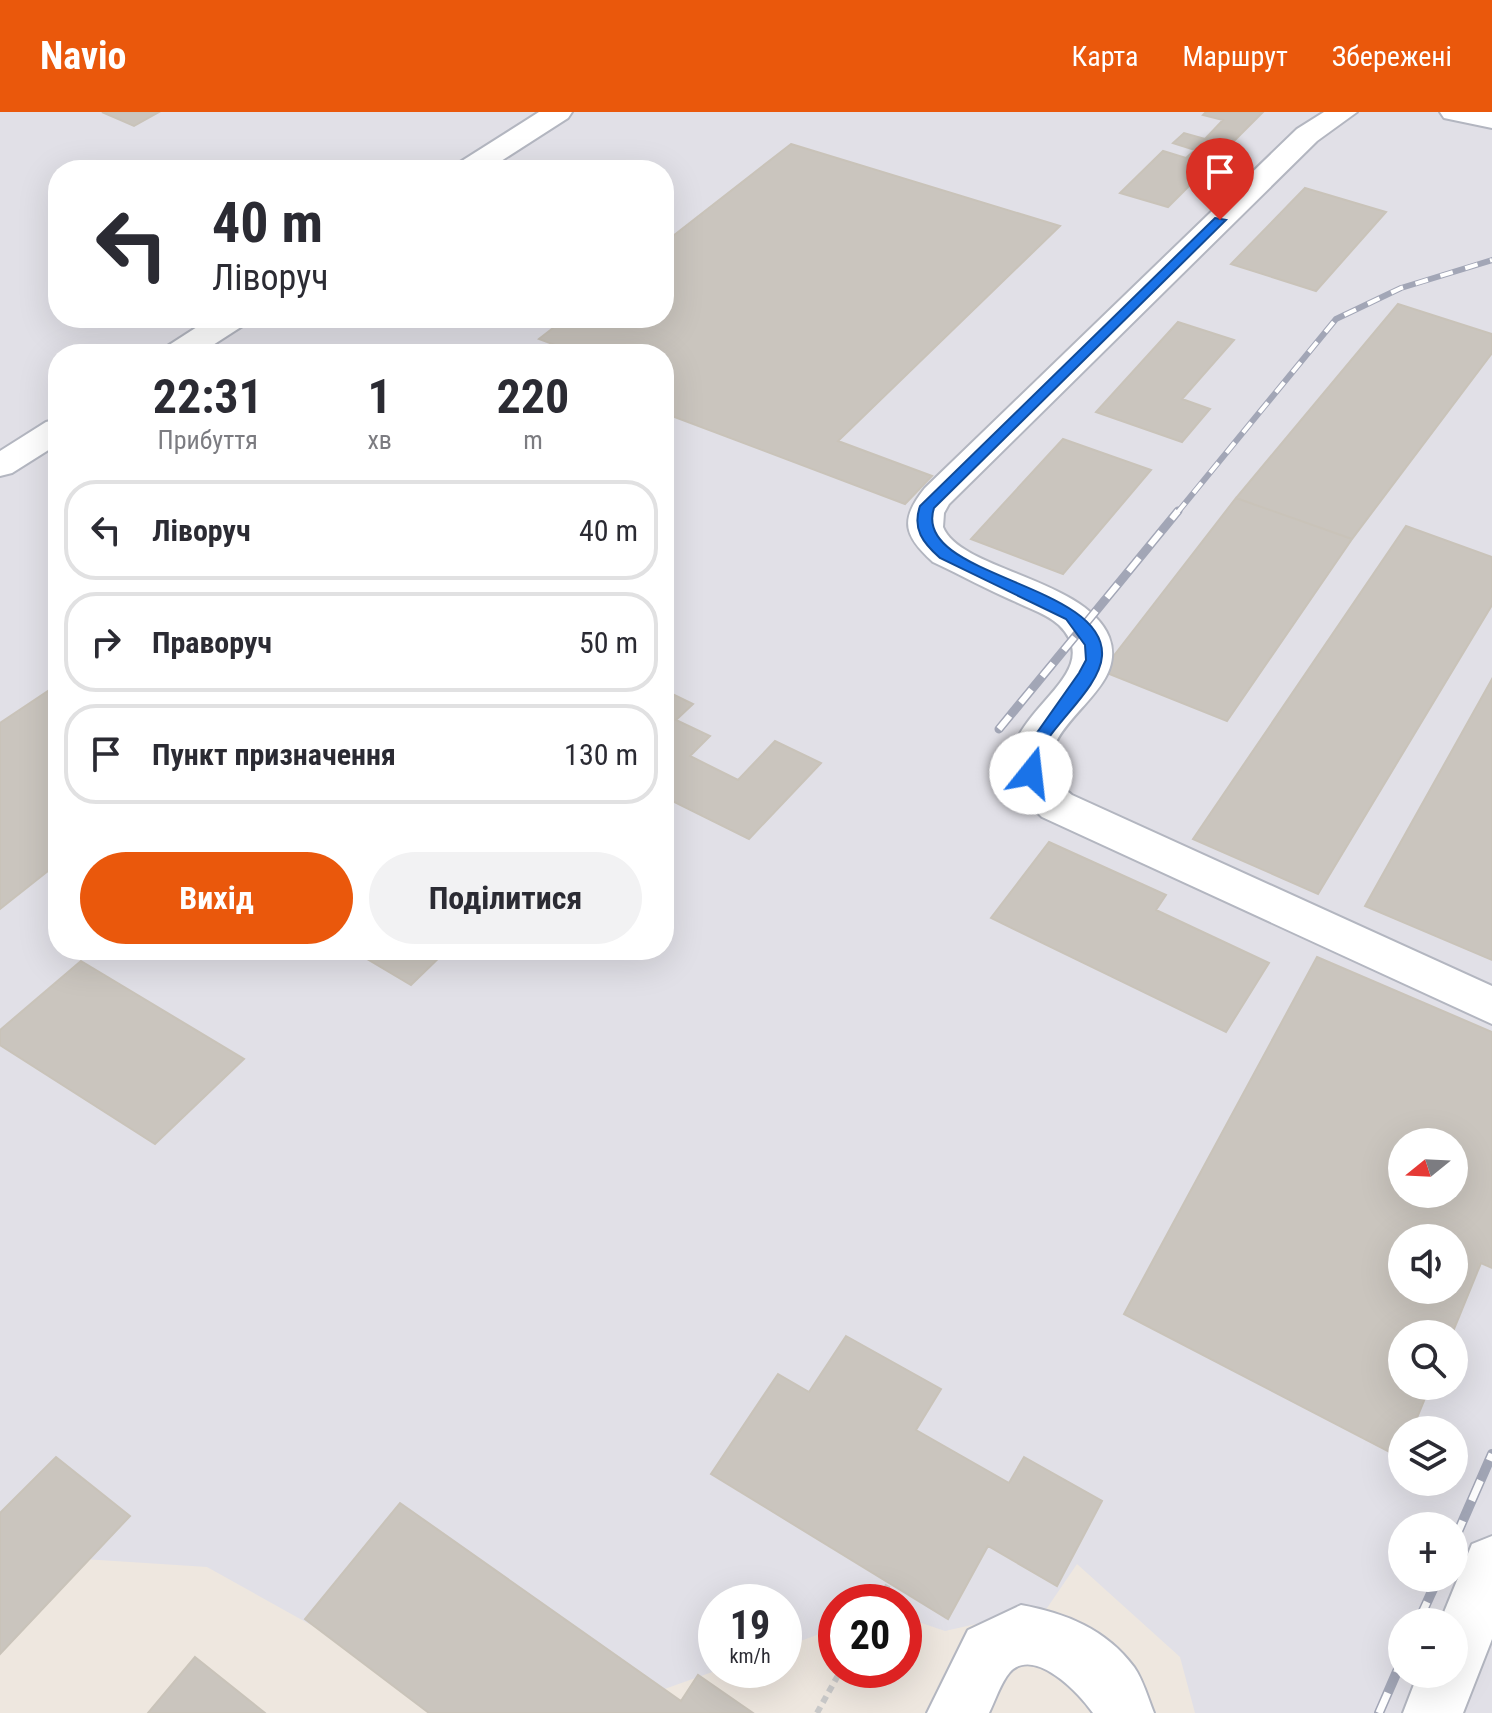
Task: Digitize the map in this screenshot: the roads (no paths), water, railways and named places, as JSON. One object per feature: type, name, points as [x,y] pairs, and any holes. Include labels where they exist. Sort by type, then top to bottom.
[{"type":"street","points":[[483,160],[558,112]]},
{"type":"street","points":[[1343,112],[1307,135],[927,506],[923,518],[925,531],[933,544],[946,554],[1072,615],[1093,644],[1094,660],[1087,674],[1031,754],[1031,773],[1035,782],[1057,806],[1492,1006]]},
{"type":"street","points":[[1454,112],[1492,120]]},
{"type":"street","points":[[193,344],[217,328]]},
{"type":"street","points":[[0,466],[48,435]]},
{"type":"street","points":[[1468,1625],[1492,1564]]},
{"type":"street","points":[[957,1713],[989,1651],[1021,1634],[1056,1641],[1093,1666],[1114,1690],[1124,1713]]},
{"type":"street","points":[[1433,1713],[1443,1688]]},
{"type":"railway","points":[[1177,513],[1336,319],[1401,288],[1492,260]]},
{"type":"railway","points":[[999,729],[1178,511]]},
{"type":"railway","points":[[1467,1512],[1492,1454]]},
{"type":"railway","points":[[1424,1608],[1432,1592]]},
{"type":"railway","points":[[1379,1713],[1390,1688]]}]
